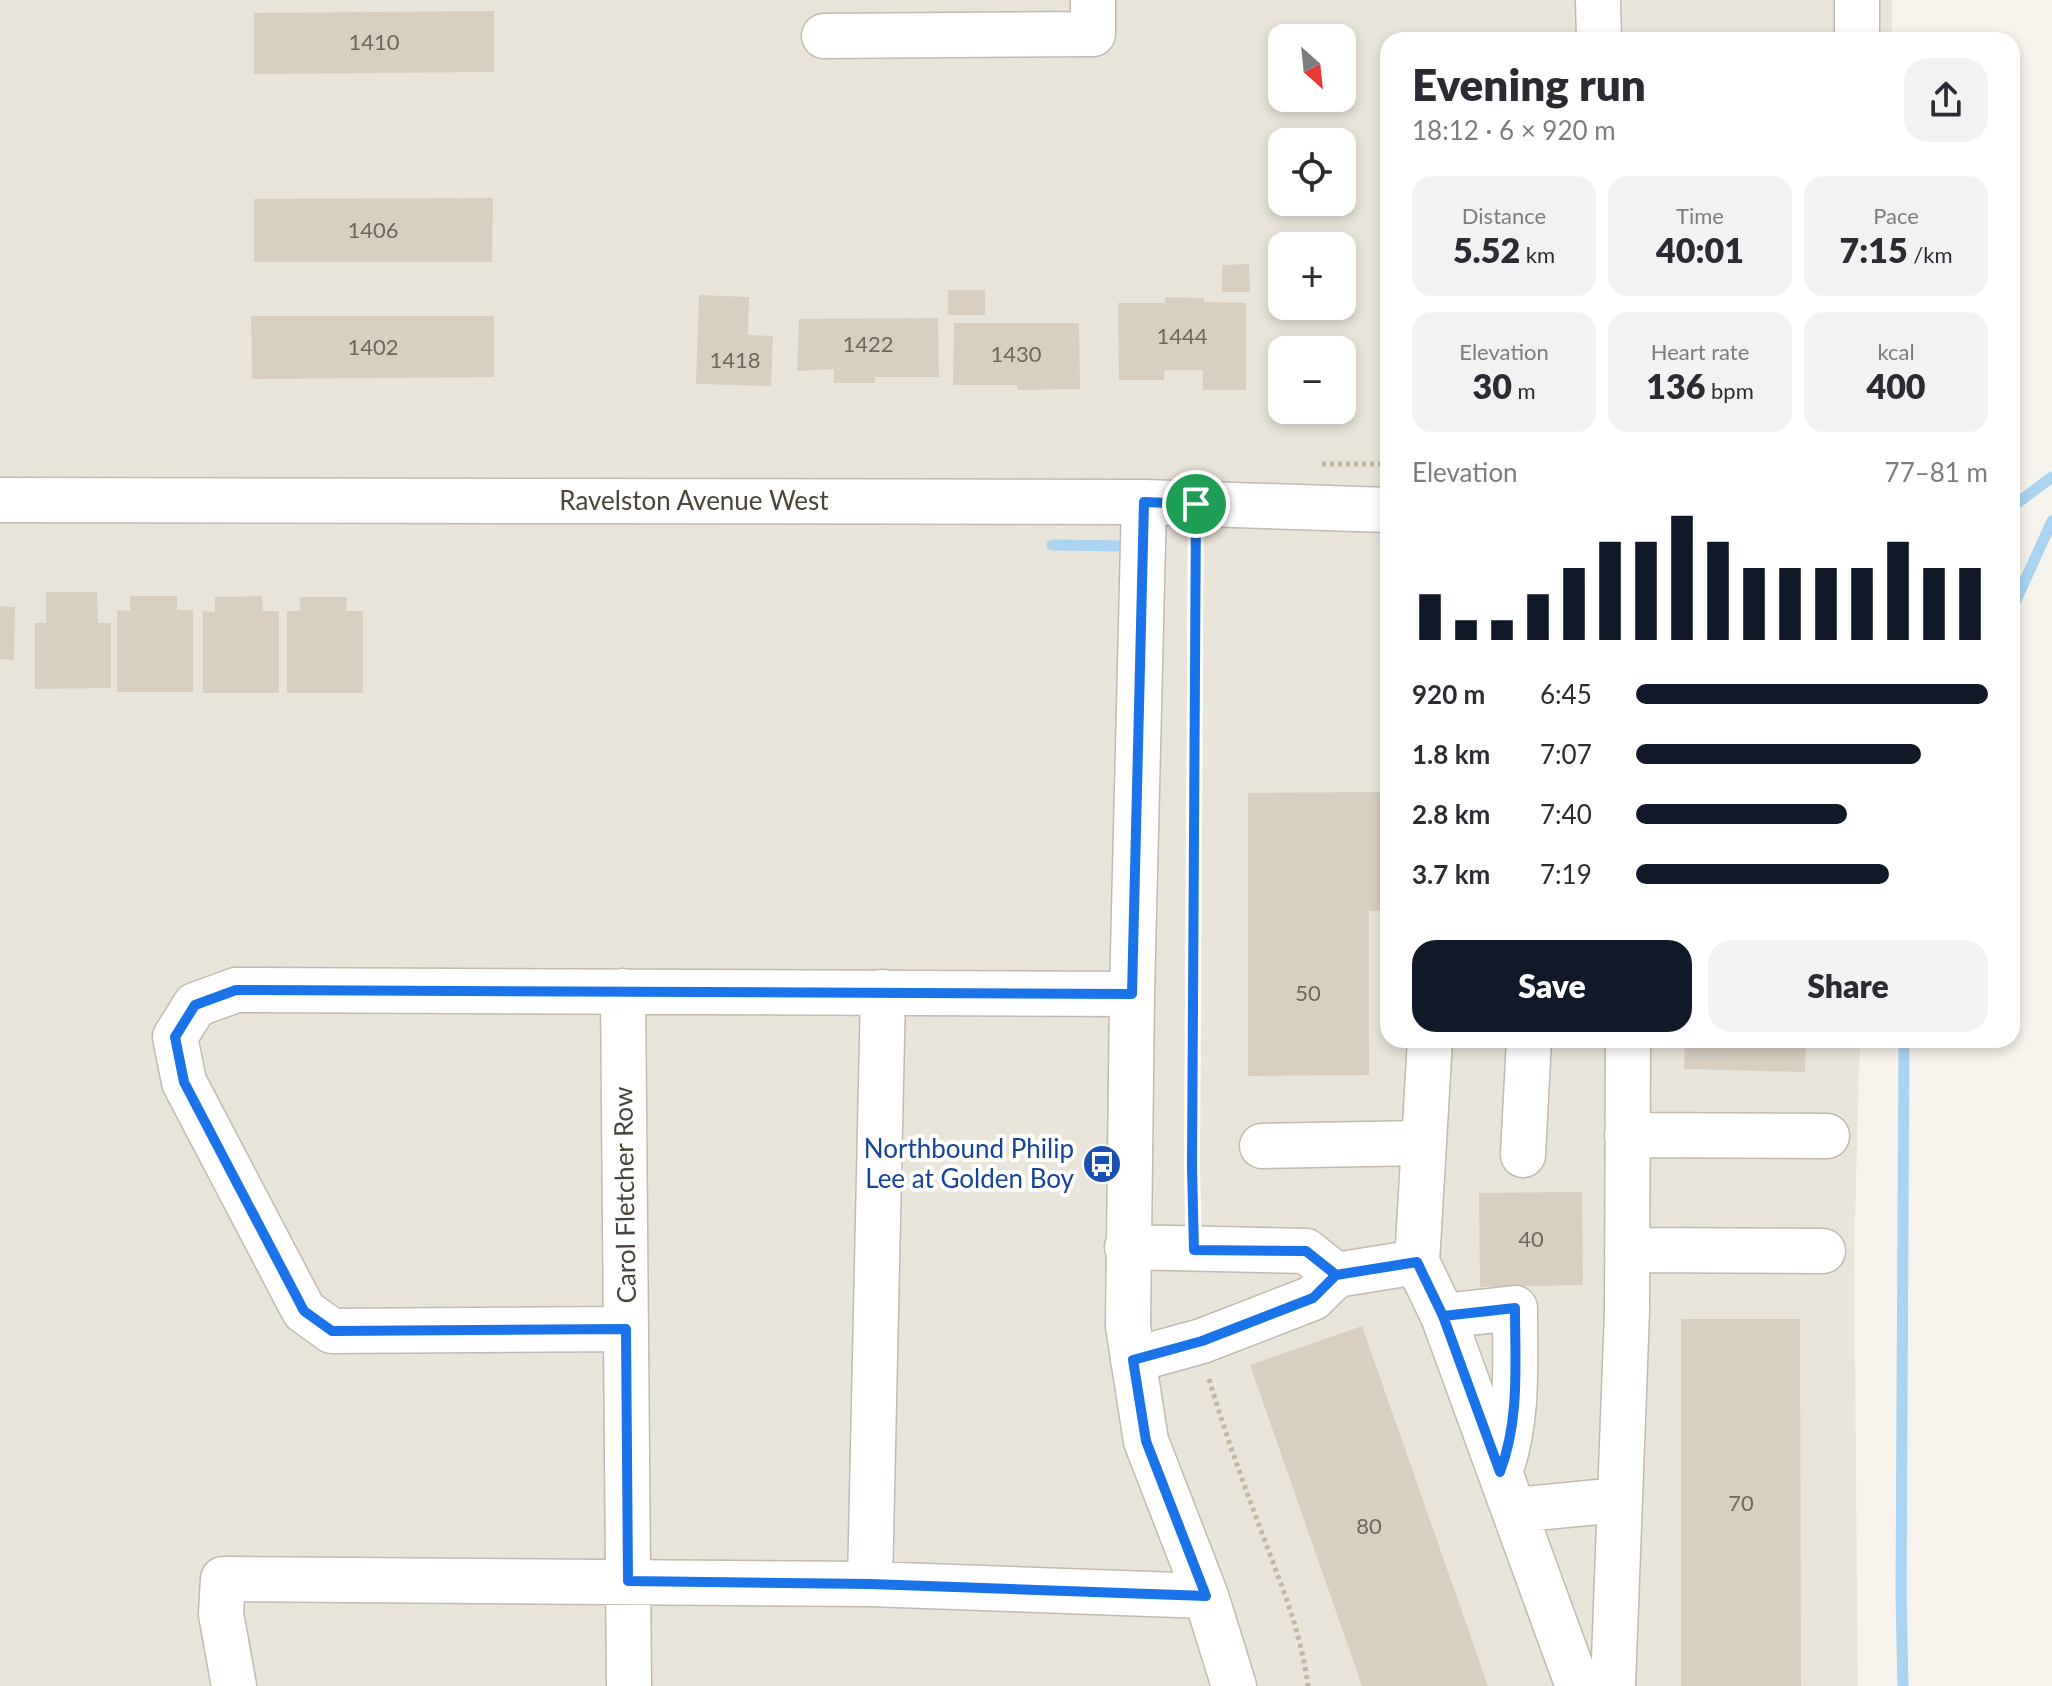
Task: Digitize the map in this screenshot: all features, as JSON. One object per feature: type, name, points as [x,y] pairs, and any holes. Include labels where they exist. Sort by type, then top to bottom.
[{"type":"street","points":[[824,36],[1093,34],[1093,0]]},
{"type":"street","points":[[1598,0],[1599,32]]},
{"type":"street","points":[[1857,0],[1857,32]]},
{"type":"street","name":"Ravelston Avenue West","points":[[0,500],[1144,502],[1380,510]]},
{"type":"street","points":[[1144,502],[1127,1247],[1128,1326],[1146,1441],[1206,1596],[1234,1686]]},
{"type":"street","points":[[626,1329],[332,1331],[304,1311],[184,1082],[175,1037],[195,1005],[236,990],[1132,994]]},
{"type":"street","name":"Carol Fletcher Row","points":[[623,991],[629,1686]]},
{"type":"street","points":[[870,1584],[883,992]]},
{"type":"street","points":[[1430,1048],[1417,1262],[1443,1316],[1507,1491],[1591,1680]]},
{"type":"street","points":[[1523,1155],[1529,1048]]},
{"type":"street","points":[[1591,1680],[1619,1500],[1627,1250],[1628,1048]]},
{"type":"street","points":[[1627,1135],[1827,1136]]},
{"type":"street","points":[[1262,1146],[1424,1143]]},
{"type":"street","points":[[1127,1247],[1306,1251],[1336,1275]]},
{"type":"street","points":[[1627,1250],[1823,1251]]},
{"type":"street","points":[[1133,1360],[1202,1341],[1313,1298],[1336,1275],[1417,1262]]},
{"type":"street","points":[[1443,1316],[1515,1308],[1515,1417],[1507,1491]]},
{"type":"street","points":[[1507,1491],[1619,1500]]},
{"type":"street","points":[[234,1686],[221,1614],[223,1579],[870,1584],[1206,1596]]},
{"type":"path","points":[[1314,464],[1380,464]]},
{"type":"path","points":[[1194,1250],[1196,504]]},
{"type":"path","points":[[1202,1341],[1208,1376],[1224,1431],[1287,1601],[1305,1658],[1308,1686]]},
{"type":"shaded area","points":[[0,0],[1892,0],[1892,32],[1380,32],[1380,1048],[1860,1048],[1854,1253],[1858,1686],[0,1686]]},
{"type":"building","points":[[494,11],[494,72],[254,74],[254,13]]},
{"type":"building","points":[[493,198],[492,262],[254,262],[254,199]]},
{"type":"building","points":[[1249,264],[1250,292],[1222,292],[1222,265]]},
{"type":"building","points":[[948,290],[985,290],[985,315],[948,315]]},
{"type":"building","points":[[699,295],[749,297],[748,335],[773,336],[771,386],[696,384]]},
{"type":"building","points":[[1165,297],[1246,303],[1246,390],[1203,390],[1203,370],[1165,370],[1164,380],[1119,380],[1118,303],[1165,303]]},
{"type":"building","points":[[251,316],[494,316],[494,377],[252,379]]},
{"type":"building","points":[[938,318],[939,377],[875,377],[875,383],[834,383],[834,369],[797,371],[799,319]]},
{"type":"building","points":[[954,323],[1079,323],[1080,389],[1017,390],[1017,385],[953,385]]},
{"type":"building","points":[[46,592],[97,592],[98,623],[111,623],[111,688],[35,689],[35,623],[46,623]]},
{"type":"building","points":[[130,596],[177,596],[177,610],[193,610],[193,692],[117,692],[117,610],[130,611]]},
{"type":"building","points":[[262,596],[263,611],[279,611],[279,693],[203,693],[203,611],[215,612],[215,597]]},
{"type":"building","points":[[300,597],[347,597],[346,611],[363,611],[363,693],[287,693],[287,611],[300,611]]},
{"type":"building","points":[[0,606],[15,607],[14,660],[0,659]]},
{"type":"building","points":[[1380,792],[1380,911],[1369,911],[1369,1075],[1248,1076],[1248,793]]},
{"type":"building","points":[[1685,1048],[1806,1048],[1805,1072],[1684,1069]]},
{"type":"building","points":[[1582,1192],[1583,1285],[1480,1287],[1479,1193]]},
{"type":"building","points":[[1681,1319],[1800,1319],[1801,1686],[1681,1686]]},
{"type":"building","points":[[1362,1326],[1488,1686],[1362,1686],[1250,1365]]},
{"type":"waterway","points":[[2020,501],[2052,477]]},
{"type":"waterway","points":[[2020,591],[2052,521]]},
{"type":"waterway","points":[[1052,545],[1127,546]]},
{"type":"waterway","points":[[1903,1686],[1904,1048]]},
{"type":"place","name":"Northbound Philip Lee at Golden Boy","points":[[1102,1164]]},
{"type":"route","points":[[1196,504],[1144,502],[1132,994],[236,990],[195,1005],[175,1037],[184,1082],[304,1311],[332,1331],[626,1329],[628,1581],[870,1584],[1206,1596],[1146,1441],[1133,1360],[1202,1341],[1313,1298],[1336,1275],[1417,1262],[1443,1316],[1500,1472],[1510,1446],[1515,1417],[1515,1308],[1443,1316],[1417,1262],[1336,1275],[1306,1251],[1194,1250],[1196,504]]}]
